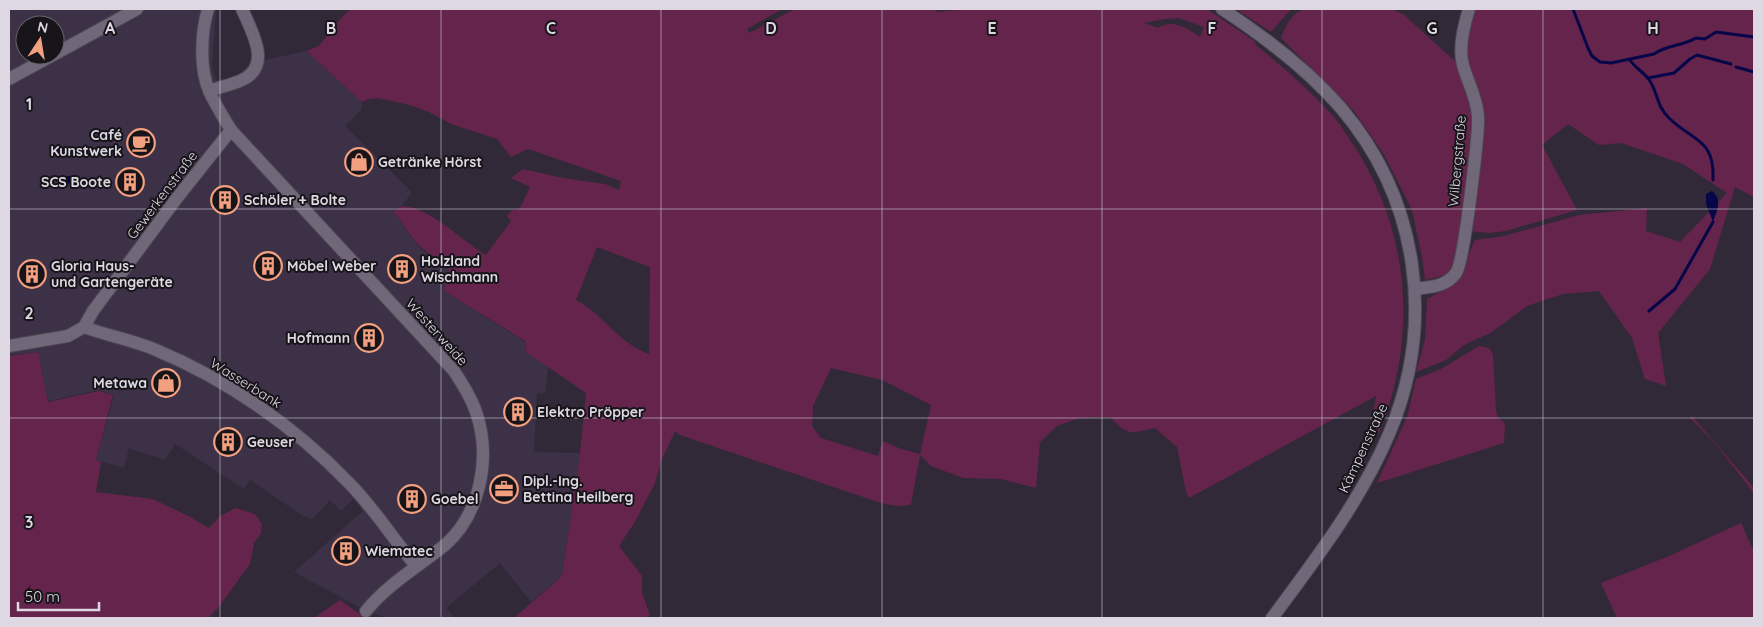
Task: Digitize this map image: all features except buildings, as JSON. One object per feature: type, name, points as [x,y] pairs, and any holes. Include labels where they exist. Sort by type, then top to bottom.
[{"type":"street","points":[[65,48],[137,9]]},
{"type":"street","points":[[209,91],[244,80],[254,72],[259,59],[258,46],[242,9]]},
{"type":"street","name":"Kämpenstraße","points":[[1222,9],[1269,41],[1310,77],[1341,109],[1372,152],[1394,194],[1403,217],[1410,246],[1415,289],[1416,317],[1408,373],[1404,395],[1390,433],[1353,504],[1272,618]]},
{"type":"street","name":"Wilbergstraße","points":[[1415,289],[1441,285],[1456,273],[1461,260],[1478,118],[1473,89],[1462,63],[1461,55],[1462,40],[1469,9]]},
{"type":"street","name":"Westerweide","points":[[205,10],[202,57],[204,72],[209,91],[231,130],[454,371],[471,399],[477,414],[482,445],[482,471],[475,500],[464,523],[445,544],[416,566],[366,611]]},
{"type":"street","points":[[9,79],[34,65]]},
{"type":"street","name":"Gewerkenstraße","points":[[84,327],[93,311],[177,198],[231,130]]},
{"type":"street","points":[[9,346],[68,336],[84,327]]},
{"type":"street","name":"Wasserbank","points":[[84,327],[102,334],[132,341],[185,363],[220,381],[276,419],[349,483],[416,566]]},
{"type":"shaded area","points":[[9,9],[216,9],[212,68],[216,81],[232,78],[265,60],[306,51],[362,102],[361,110],[345,126],[412,192],[402,206],[393,213],[401,220],[408,234],[422,250],[449,268],[444,291],[525,342],[526,352],[548,367],[545,394],[537,393],[534,452],[580,453],[562,576],[531,602],[500,563],[446,608],[455,618],[386,618],[359,607],[294,572],[363,511],[353,499],[341,511],[330,500],[312,519],[303,516],[250,480],[244,489],[175,444],[165,460],[129,448],[124,468],[96,460],[114,395],[99,390],[48,401],[38,352],[9,355]]},
{"type":"shaded area","points":[[350,9],[782,9],[747,29],[749,33],[795,9],[935,9],[937,12],[957,9],[1207,9],[1254,41],[1257,46],[1315,97],[1333,116],[1370,174],[1385,209],[1396,245],[1402,283],[1403,321],[1400,359],[1392,396],[1379,433],[1369,435],[1376,396],[1189,498],[1186,492],[1177,447],[1155,428],[1130,432],[1121,428],[1110,417],[1079,418],[1057,426],[1040,442],[1036,488],[1001,479],[963,478],[931,466],[920,455],[911,505],[898,506],[884,504],[680,435],[675,431],[661,462],[655,483],[636,520],[619,546],[642,576],[642,593],[650,615],[644,618],[514,618],[562,576],[580,453],[586,393],[526,352],[525,341],[444,291],[449,268],[418,245],[393,212],[402,206],[424,212],[486,255],[511,221],[507,216],[512,210],[518,210],[530,187],[511,178],[523,169],[563,178],[605,184],[619,190],[621,181],[528,149],[511,157],[497,139],[451,124],[429,112],[410,105],[378,98],[362,102],[306,51],[319,46]],"holes":[[[1179,18],[1204,27],[1200,37],[1175,24],[1164,25],[1158,28],[1144,23]],[[597,247],[650,267],[649,354],[628,343],[595,313],[576,300]],[[831,368],[882,380],[931,405],[920,454],[901,449],[883,441],[878,456],[821,438],[812,426],[813,406]]]},
{"type":"shaded area","points":[[1236,9],[1291,9],[1271,32]]},
{"type":"shaded area","points":[[1304,9],[1392,9],[1404,15],[1459,65],[1475,116],[1459,258],[1449,272],[1425,280],[1412,210],[1385,156],[1354,111],[1281,38],[1290,20],[1299,11]]},
{"type":"shaded area","points":[[1473,9],[1754,9],[1754,197],[1735,187],[1710,269],[1658,333],[1666,386],[1645,379],[1632,338],[1599,291],[1563,294],[1527,306],[1492,332],[1464,345],[1446,360],[1416,372],[1425,340],[1427,299],[1455,284],[1475,240],[1504,236],[1579,215],[1647,208],[1646,231],[1680,242],[1727,193],[1683,164],[1621,143],[1599,145],[1568,124],[1542,145],[1577,210],[1506,231],[1489,233],[1470,231],[1476,169],[1471,74],[1466,54],[1467,35]]},
{"type":"shaded area","points":[[66,176],[70,176],[72,181],[62,188],[59,184]]},
{"type":"shaded area","points":[[1712,191],[1718,202],[1713,222],[1706,204],[1706,194]]},
{"type":"shaded area","points":[[1479,346],[1489,348],[1493,354],[1496,410],[1498,418],[1505,423],[1504,443],[1377,483],[1407,417],[1416,379],[1441,369]]},
{"type":"shaded area","points":[[38,352],[48,402],[99,391],[113,395],[96,460],[101,462],[96,492],[153,499],[209,528],[220,516],[236,508],[255,514],[262,524],[261,533],[254,543],[250,564],[218,608],[208,618],[9,618],[9,356]]},
{"type":"shaded area","points":[[1692,416],[1754,488],[1754,493],[1713,441],[1690,418]]},
{"type":"shaded area","points":[[1741,523],[1754,552],[1754,618],[1617,618],[1601,583],[1669,556]]},
{"type":"shaded area","points":[[340,600],[361,615],[361,618],[314,618]]},
{"type":"waterway","points":[[1573,9],[1592,56],[1600,62],[1611,63],[1654,54],[1696,38],[1705,39],[1716,32],[1754,37]]},
{"type":"waterway","points":[[1648,78],[1674,73],[1697,55],[1731,64]]},
{"type":"waterway","points":[[1629,59],[1650,81],[1665,114],[1706,148],[1713,166],[1713,180]]},
{"type":"waterway","points":[[1736,67],[1754,72]]},
{"type":"waterway","points":[[1649,311],[1675,289],[1713,222]]},
{"type":"place","name":"Café Kunstwerk","points":[[141,143]]},
{"type":"place","name":"Getränke Hörst","points":[[359,162]]},
{"type":"place","name":"SCS Boote","points":[[130,182]]},
{"type":"place","name":"Schöler + Bolte","points":[[225,200]]},
{"type":"place","name":"Möbel Weber","points":[[268,266]]},
{"type":"place","name":"Holzland Wischmann","points":[[402,269]]},
{"type":"place","name":"Gloria Haus- und Gartengeräte","points":[[32,274]]},
{"type":"place","name":"Hofmann","points":[[369,338]]},
{"type":"place","name":"Metawa","points":[[166,383]]},
{"type":"place","name":"Elektro Pröpper","points":[[518,412]]},
{"type":"place","name":"Geuser","points":[[228,442]]},
{"type":"place","name":"Dipl.-Ing. Bettina Heilberg","points":[[504,489]]},
{"type":"place","name":"Goebel","points":[[412,499]]},
{"type":"place","name":"Wiematec","points":[[346,551]]}]
